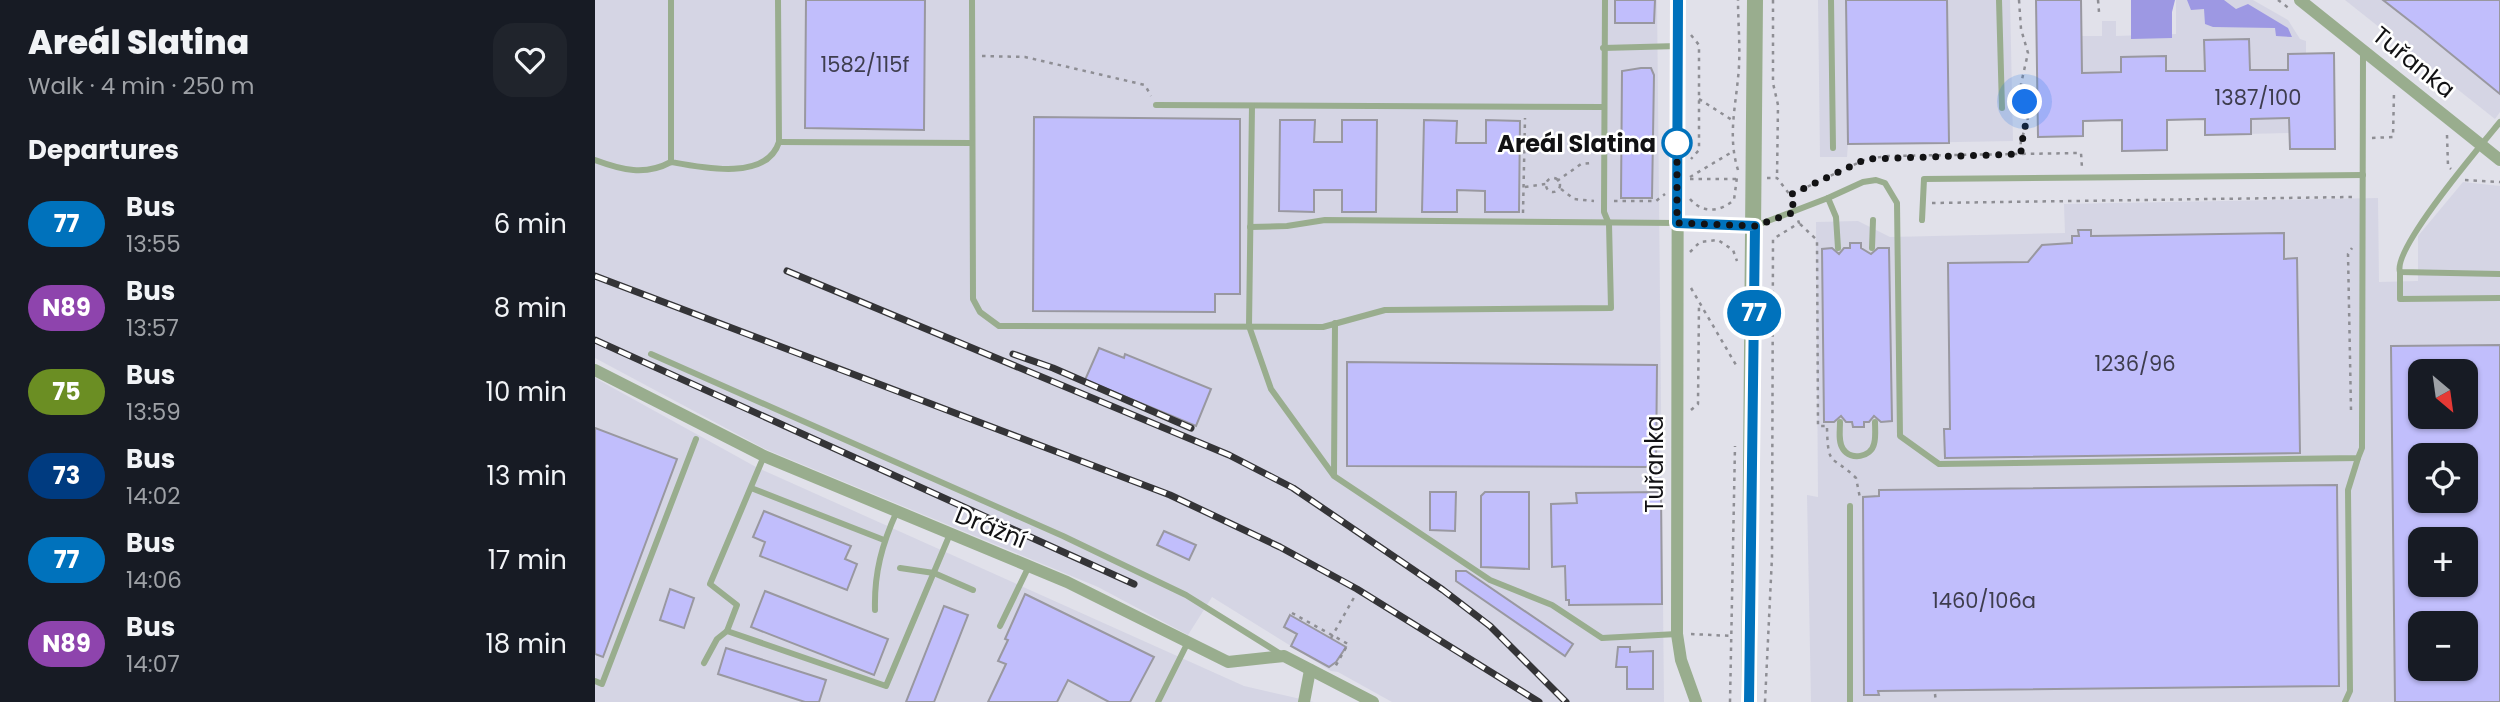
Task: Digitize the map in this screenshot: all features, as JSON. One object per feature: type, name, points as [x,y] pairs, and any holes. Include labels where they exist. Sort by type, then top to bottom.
[{"type":"street","name":"Tuřanka","points":[[1678,0],[1684,176],[1677,223],[1683,634],[1681,660],[1696,702]]},
{"type":"street","points":[[1749,702],[1755,0]]},
{"type":"street","name":"Tuřanka","points":[[2300,0],[2500,160]]},
{"type":"street","points":[[1677,223],[1755,226]]},
{"type":"street","name":"Drážní","points":[[595,371],[764,456],[1029,566],[1228,662],[1284,656]]},
{"type":"street","points":[[1284,656],[1373,702]]},
{"type":"street","points":[[1304,702],[1310,670]]},
{"type":"lane","points":[[671,0],[671,163]]},
{"type":"lane","points":[[595,160],[630,171],[646,171],[671,163],[699,168],[764,164],[775,155],[779,142],[778,0]]},
{"type":"lane","points":[[972,0],[973,299],[988,321],[999,326],[1323,327],[1385,310],[1611,308],[1609,224],[1604,212],[1605,0]]},
{"type":"lane","points":[[1831,0],[1833,148]]},
{"type":"lane","points":[[2000,0],[2002,108]]},
{"type":"lane","points":[[1603,48],[1678,46]]},
{"type":"lane","points":[[2345,702],[2350,691],[2348,490],[2362,448],[2363,50]]},
{"type":"lane","points":[[1156,105],[1603,107]]},
{"type":"lane","points":[[1252,106],[1249,326],[1271,389],[1334,476],[1490,580],[1552,605],[1602,638],[1683,634]]},
{"type":"lane","points":[[2500,122],[2404,248],[2398,266],[2400,299],[2500,298]]},
{"type":"lane","points":[[779,142],[971,143]]},
{"type":"lane","points":[[1922,220],[1924,179],[2363,175]]},
{"type":"lane","points":[[1755,226],[1876,180],[1885,183],[1897,204],[1900,436],[1938,464],[2357,458]]},
{"type":"lane","points":[[1828,198],[1836,217],[1838,248]]},
{"type":"lane","points":[[1250,227],[1287,226],[1325,220],[1677,223]]},
{"type":"lane","points":[[1872,248],[1873,220]]},
{"type":"lane","points":[[2400,272],[2500,274]]},
{"type":"lane","points":[[1334,476],[1335,323]]},
{"type":"lane","points":[[651,354],[1063,536],[1186,595],[1284,656]]},
{"type":"lane","points":[[1840,424],[1843,449],[1857,457],[1869,453],[1874,445],[1875,422]]},
{"type":"lane","points":[[595,681],[602,684],[696,439]]},
{"type":"lane","points":[[705,663],[717,639],[727,631],[737,605],[710,584],[764,456]]},
{"type":"lane","points":[[751,488],[884,540]]},
{"type":"lane","points":[[1850,506],[1850,702]]},
{"type":"lane","points":[[875,610],[874,578],[884,540],[897,511]]},
{"type":"lane","points":[[727,631],[886,686],[951,533]]},
{"type":"lane","points":[[1000,626],[1029,566]]},
{"type":"lane","points":[[900,568],[933,573],[973,590]]},
{"type":"lane","points":[[1158,702],[1188,642]]},
{"type":"path","points":[[1688,194],[1694,204],[1709,210],[1723,208],[1734,200],[1737,178],[1732,152],[1732,120],[1738,78],[1738,0]]},
{"type":"path","points":[[1773,0],[1773,83],[1778,105],[1777,178],[1790,195],[1799,223],[1817,240],[1818,426],[1840,424]]},
{"type":"path","points":[[2019,0],[2021,29],[2028,53],[2021,84],[2028,121],[2021,140],[2021,154]]},
{"type":"path","points":[[2098,0],[2099,12]]},
{"type":"path","points":[[2279,0],[2298,16]]},
{"type":"path","points":[[1687,31],[1699,45],[1699,150],[1689,163]]},
{"type":"path","points":[[972,55],[1025,57],[1145,85],[1156,105]]},
{"type":"path","points":[[2385,85],[2404,100]]},
{"type":"path","points":[[2372,150],[2372,138],[2393,137],[2393,92]]},
{"type":"path","points":[[1699,99],[1732,120]]},
{"type":"path","points":[[1523,216],[1525,118]]},
{"type":"path","points":[[2447,134],[2448,166],[2464,180],[2500,182]]},
{"type":"path","points":[[1684,176],[1732,152]]},
{"type":"path","points":[[1790,195],[1866,159],[2081,153],[2083,179]]},
{"type":"path","points":[[1546,184],[1548,179],[1557,181],[1581,164],[1604,164]]},
{"type":"path","points":[[1684,176],[1687,187]]},
{"type":"path","points":[[1557,181],[1561,190],[1574,199],[1656,201],[1665,195],[1665,178],[1777,178]]},
{"type":"path","points":[[1524,187],[1546,184],[1555,191],[1561,190]]},
{"type":"path","points":[[1924,203],[2363,197]]},
{"type":"path","points":[[1765,702],[1772,557],[1772,250],[1773,239],[1799,223]]},
{"type":"path","points":[[1688,259],[1694,246],[1707,240],[1724,242],[1733,250],[1737,272]]},
{"type":"path","points":[[2351,412],[2347,254],[2354,245]]},
{"type":"path","points":[[1687,281],[1736,365],[1736,352]]},
{"type":"path","points":[[1828,426],[1829,453],[1837,465],[1856,478],[1860,498]]},
{"type":"path","points":[[1730,702],[1733,668],[1735,446]]},
{"type":"path","points":[[1331,637],[1356,594]]},
{"type":"path","points":[[1292,612],[1308,624],[1348,644],[1332,673]]},
{"type":"path","points":[[1683,634],[1733,636]]},
{"type":"path","points":[[1935,694],[1936,702]]},
{"type":"shaded area","points":[[595,0],[1657,0],[1664,702],[1392,702],[1338,672],[1331,671],[1212,597],[1188,635],[1098,587],[765,449],[595,358]]},
{"type":"shaded area","points":[[1818,0],[2010,0],[2013,141],[1848,144],[1847,157],[1820,157]]},
{"type":"shaded area","points":[[2131,0],[2175,0],[2172,38],[2131,39]]},
{"type":"shaded area","points":[[2176,0],[2253,0],[2288,20],[2300,39],[2306,41],[2306,54],[2334,53],[2335,149],[2290,149],[2289,133],[2205,135],[2205,119],[2167,120],[2167,150],[2122,151],[2121,120],[2081,120],[2081,36],[2102,36],[2102,21],[2116,21],[2116,36],[2176,34]]},
{"type":"shaded area","points":[[2187,0],[2224,0],[2236,9],[2248,4],[2288,28],[2292,37],[2276,36],[2275,28],[2213,27],[2205,24],[2204,9],[2191,10]]},
{"type":"shaded area","points":[[2345,0],[2500,0],[2500,112],[2495,119]]},
{"type":"shaded area","points":[[2463,182],[2500,186],[2500,702],[1811,702],[1807,495],[1818,497],[1816,222],[1858,221],[1890,237],[2065,233],[2064,204],[2378,198],[2379,282],[2418,281],[2418,236]]},
{"type":"shaded area","points":[[595,378],[756,467],[1244,686],[1314,702],[595,702]]},
{"type":"building","points":[[806,0],[925,0],[924,130],[805,128]]},
{"type":"building","points":[[1615,0],[1655,0],[1654,23],[1615,23]]},
{"type":"building","points":[[1846,0],[1947,0],[1949,143],[1848,144]]},
{"type":"building","points":[[2036,0],[2081,0],[2082,73],[2121,72],[2121,57],[2166,56],[2166,71],[2205,71],[2204,40],[2249,39],[2250,70],[2288,70],[2288,54],[2334,53],[2335,149],[2290,149],[2289,118],[2251,119],[2251,134],[2205,135],[2205,119],[2167,120],[2167,150],[2122,151],[2122,120],[2083,121],[2083,136],[2038,137]]},
{"type":"building","points":[[2383,0],[2500,0],[2500,94],[2424,32]]},
{"type":"building","points":[[1651,68],[1654,75],[1652,198],[1621,198],[1622,71]]},
{"type":"building","points":[[1034,117],[1240,119],[1240,294],[1215,294],[1215,312],[1033,311]]},
{"type":"building","points":[[1280,120],[1315,120],[1314,142],[1342,142],[1342,120],[1377,120],[1376,212],[1342,212],[1342,190],[1314,190],[1314,212],[1279,211]]},
{"type":"building","points":[[1424,120],[1457,121],[1456,143],[1486,143],[1486,120],[1520,121],[1519,212],[1485,212],[1485,191],[1457,190],[1457,212],[1422,212]]},
{"type":"building","points":[[2078,230],[2091,230],[2091,236],[2284,233],[2284,259],[2297,258],[2300,453],[1945,458],[1944,429],[1950,429],[1948,263],[2028,262],[2042,245],[2072,243],[2072,236],[2079,236]]},
{"type":"building","points":[[1850,243],[1861,243],[1861,248],[1871,254],[1878,248],[1889,248],[1892,421],[1881,422],[1874,416],[1869,422],[1864,422],[1864,427],[1853,427],[1852,422],[1846,422],[1841,416],[1834,422],[1824,422],[1822,249],[1832,248],[1839,254],[1844,248],[1850,248]]},
{"type":"building","points":[[2500,345],[2500,702],[2395,702],[2391,346]]},
{"type":"building","points":[[1099,348],[1124,358],[1125,354],[1211,389],[1196,426],[1085,380]]},
{"type":"building","points":[[1347,362],[1657,365],[1656,467],[1347,466]]},
{"type":"building","points":[[595,428],[677,459],[603,657],[595,654]]},
{"type":"building","points":[[2337,485],[2339,686],[1878,691],[1879,695],[1864,695],[1863,497],[1879,496],[1879,490]]},
{"type":"building","points":[[1430,492],[1456,492],[1455,531],[1430,530]]},
{"type":"building","points":[[1485,492],[1529,492],[1529,569],[1481,567],[1481,496]]},
{"type":"building","points":[[1661,492],[1662,604],[1569,605],[1569,600],[1566,600],[1565,566],[1552,567],[1551,504],[1577,503],[1576,493]]},
{"type":"building","points":[[764,511],[851,546],[845,559],[857,564],[847,590],[760,556],[765,542],[753,537]]},
{"type":"building","points":[[1164,531],[1196,545],[1189,560],[1157,545]]},
{"type":"building","points":[[1456,571],[1466,571],[1573,644],[1565,656],[1456,581]]},
{"type":"building","points":[[670,589],[694,598],[684,628],[660,620]]},
{"type":"building","points":[[765,591],[888,639],[874,675],[751,627]]},
{"type":"building","points":[[1025,594],[1154,657],[1130,702],[1109,702],[1068,680],[1057,702],[988,702],[1006,664],[998,661]]},
{"type":"building","points":[[944,606],[968,615],[934,702],[906,702]]},
{"type":"building","points":[[1290,615],[1346,647],[1336,662],[1329,667],[1291,646],[1297,634],[1284,627]]},
{"type":"building","points":[[1618,647],[1630,647],[1630,652],[1653,651],[1653,689],[1627,689],[1627,667],[1616,667]]},
{"type":"building","points":[[726,648],[826,680],[819,702],[805,702],[718,674]]},
{"type":"railway","points":[[787,271],[1229,455],[1293,488],[1443,590],[1490,626],[1566,702]]},
{"type":"railway","points":[[595,276],[1170,495],[1280,547],[1357,589],[1539,702]]},
{"type":"railway","points":[[595,340],[1134,584]]},
{"type":"railway","points":[[1013,354],[1053,368],[1191,428]]},
{"type":"bus line","name":"77","points":[[1678,0],[1677,223],[1755,226],[1749,702]]},
{"type":"place","name":"Areál Slatina","points":[[1677,143]]},
{"type":"route","points":[[1677,143],[1677,140],[1677,223],[1755,226],[1795,212],[1790,195],[1866,159],[1888,156],[2021,154],[2021,140],[2028,121],[2025,102]]}]
